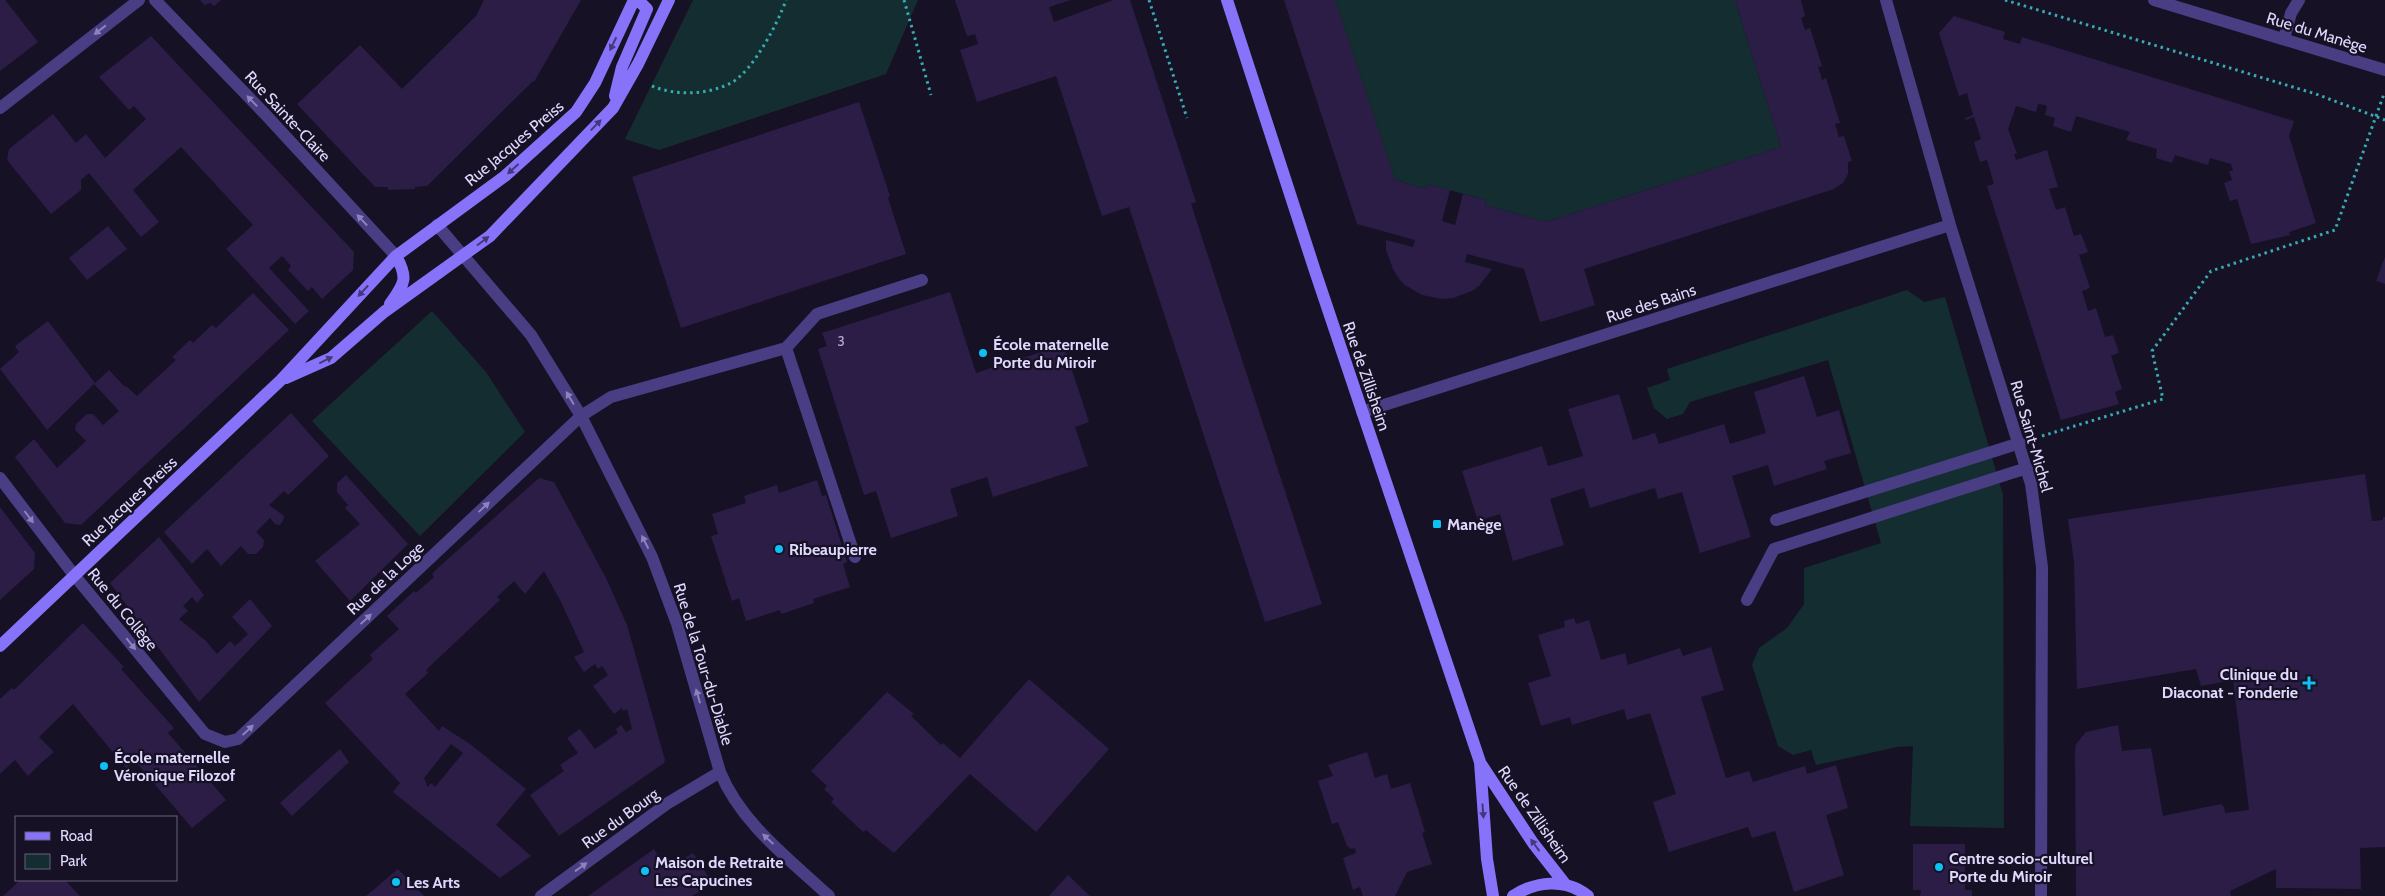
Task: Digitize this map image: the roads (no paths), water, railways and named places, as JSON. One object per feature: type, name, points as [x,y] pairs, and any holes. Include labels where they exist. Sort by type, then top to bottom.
[{"type":"main road","name":"Rue Jacques Preiss","points":[[0,646],[281,380],[396,256],[504,176],[576,112],[595,82],[634,0]]},
{"type":"main road","points":[[613,108],[622,67],[647,9],[638,0]]},
{"type":"main road","name":"Rue Jacques Preiss","points":[[281,380],[331,358],[384,312],[490,236],[613,108],[638,64],[669,0]]},
{"type":"main road","name":"Rue de Zillisheim","points":[[1227,0],[1362,412],[1480,762],[1487,859],[1494,896]]},
{"type":"main road","name":"Rue Jacques Preiss","points":[[384,312],[403,285],[404,270],[396,256]]},
{"type":"main road","name":"Rue de Zillisheim","points":[[1480,762],[1533,843],[1565,884]]},
{"type":"main road","points":[[1513,896],[1526,888],[1545,883],[1565,884],[1588,896]]},
{"type":"street","points":[[0,108],[139,0]]},
{"type":"street","name":"Rue Sainte-Claire","points":[[155,0],[265,114],[396,256]]},
{"type":"street","name":"Rue Saint-Michel","points":[[1886,0],[1950,225],[2020,443],[2031,484],[2042,567],[2041,896]]},
{"type":"street","name":"Rue du Manège","points":[[2154,0],[2385,70]]},
{"type":"street","points":[[2284,39],[2291,13],[2299,0]]},
{"type":"street","name":"Rue de la Tour-du-Diable","points":[[437,225],[531,335],[581,416],[652,557],[677,624],[720,772],[728,791],[740,809],[759,829],[829,896]]},
{"type":"street","name":"Rue des Bains","points":[[1362,412],[1950,225]]},
{"type":"street","points":[[581,416],[611,397],[786,348],[816,314],[922,280]]},
{"type":"street","points":[[786,348],[855,557]]},
{"type":"street","name":"Rue de la Loge","points":[[205,734],[226,742],[238,739],[581,416]]},
{"type":"street","points":[[1776,520],[2020,443]]},
{"type":"street","points":[[1747,600],[1774,549],[2027,468]]},
{"type":"street","name":"Rue du Collège","points":[[0,478],[74,575],[205,734]]},
{"type":"street","name":"Rue du Bourg","points":[[541,896],[668,803],[720,772]]},
{"type":"place","name":"École maternelle Porte du Miroir","points":[[983,353]]},
{"type":"place","name":"Manège","points":[[1437,524]]},
{"type":"place","name":"Ribeaupierre","points":[[779,549]]},
{"type":"place","name":"Clinique du Diaconat - Fonderie","points":[[2309,683]]},
{"type":"place","name":"École maternelle Véronique Filozof","points":[[104,766]]},
{"type":"place","name":"Centre socio-culturel Porte du Miroir","points":[[1939,867]]},
{"type":"place","name":"Maison de Retraite Les Capucines","points":[[645,871]]},
{"type":"place","name":"Les Arts","points":[[396,882]]}]
